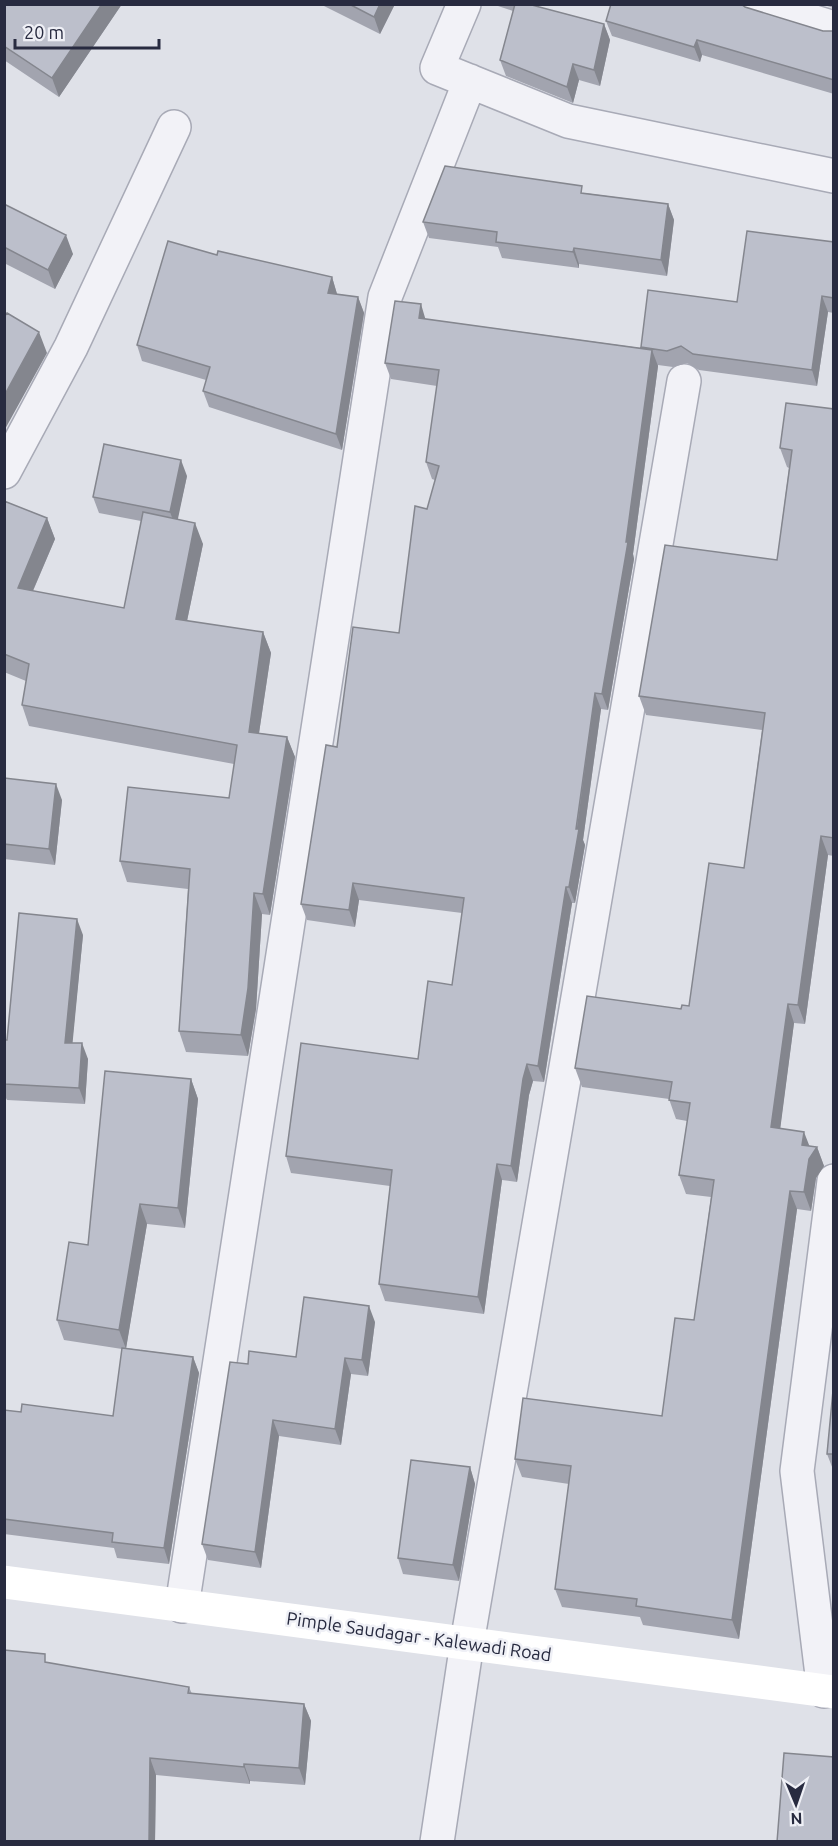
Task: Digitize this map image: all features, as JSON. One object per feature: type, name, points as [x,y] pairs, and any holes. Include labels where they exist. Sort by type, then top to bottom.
[{"type":"main road","name":"Pimple Saudagar - Kalewadi Road","points":[[4,1582],[829,1691]]},
{"type":"street","points":[[464,4],[437,68],[568,121],[834,176]]},
{"type":"street","points":[[756,4],[834,28]]},
{"type":"street","points":[[182,1605],[385,297],[470,81]]},
{"type":"street","points":[[4,472],[71,347],[174,127]]},
{"type":"street","points":[[437,1842],[467,1643],[684,381]]},
{"type":"street","points":[[829,1691],[797,1471],[834,1181]]},
{"type":"building","points":[[4,4],[102,4],[52,78],[4,46]]},
{"type":"building","points":[[349,4],[380,4],[374,17]]},
{"type":"building","points":[[515,4],[528,4],[604,24],[594,70],[573,64],[567,87],[500,60]]},
{"type":"building","points":[[611,4],[741,4],[823,31],[834,31],[834,80],[697,40],[694,47],[606,21]]},
{"type":"building","points":[[445,166],[582,186],[581,193],[668,204],[661,260],[574,248],[573,252],[496,242],[497,232],[423,222]]},
{"type":"building","points":[[4,204],[66,235],[48,270],[4,247]]},
{"type":"building","points":[[747,231],[834,242],[834,298],[822,296],[812,370],[693,354],[681,346],[667,351],[641,347],[648,290],[737,302]]},
{"type":"building","points":[[168,241],[217,255],[218,251],[332,277],[328,293],[358,297],[336,434],[203,391],[210,367],[137,345]]},
{"type":"building","points":[[395,301],[421,304],[419,318],[652,350],[626,542],[628,542],[602,694],[595,693],[576,829],[579,829],[569,887],[566,887],[538,1066],[527,1064],[511,1166],[497,1164],[478,1297],[379,1284],[392,1170],[286,1156],[301,1043],[418,1059],[428,981],[452,985],[464,898],[353,883],[349,910],[301,904],[326,745],[337,747],[353,627],[399,633],[415,506],[427,509],[439,466],[426,462],[439,370],[385,363]]},
{"type":"building","points":[[7,313],[39,332],[4,396],[4,317]]},
{"type":"building","points":[[786,403],[834,409],[834,838],[821,836],[798,1005],[788,1004],[771,1127],[804,1132],[802,1145],[817,1147],[809,1159],[804,1192],[790,1191],[732,1620],[636,1606],[637,1599],[555,1589],[571,1466],[515,1459],[523,1398],[662,1416],[675,1318],[694,1320],[714,1180],[679,1175],[690,1103],[669,1100],[672,1082],[575,1068],[587,996],[681,1009],[682,1005],[689,1006],[709,863],[744,868],[765,713],[639,696],[665,545],[777,560],[792,450],[780,448]]},
{"type":"building","points":[[104,444],[181,460],[170,512],[93,497]]},
{"type":"building","points":[[4,501],[47,518],[18,588],[124,608],[143,512],[195,523],[176,619],[263,632],[249,732],[287,737],[263,894],[254,893],[248,988],[241,1035],[179,1031],[190,869],[120,861],[128,787],[229,798],[237,745],[22,705],[29,664],[4,654]]},
{"type":"building","points":[[4,778],[56,784],[49,849],[4,844]]},
{"type":"building","points":[[19,913],[77,919],[65,1043],[82,1043],[79,1088],[4,1084],[4,1040],[7,1040]]},
{"type":"building","points":[[105,1071],[191,1079],[178,1208],[140,1204],[119,1330],[57,1320],[69,1242],[88,1245]]},
{"type":"building","points":[[304,1297],[369,1306],[362,1360],[345,1358],[335,1429],[273,1420],[255,1552],[202,1544],[230,1362],[248,1364],[249,1351],[296,1357]]},
{"type":"building","points":[[122,1348],[193,1357],[164,1548],[112,1542],[113,1533],[4,1519],[4,1410],[21,1412],[22,1404],[113,1416]]},
{"type":"building","points":[[834,1380],[834,1454],[827,1454]]},
{"type":"building","points":[[411,1460],[470,1467],[453,1565],[398,1558]]},
{"type":"building","points":[[4,1650],[45,1654],[45,1662],[189,1687],[188,1693],[304,1704],[299,1768],[244,1764],[244,1767],[150,1758],[149,1842],[4,1842]]},
{"type":"building","points":[[784,1753],[834,1757],[834,1842],[777,1842]]}]
